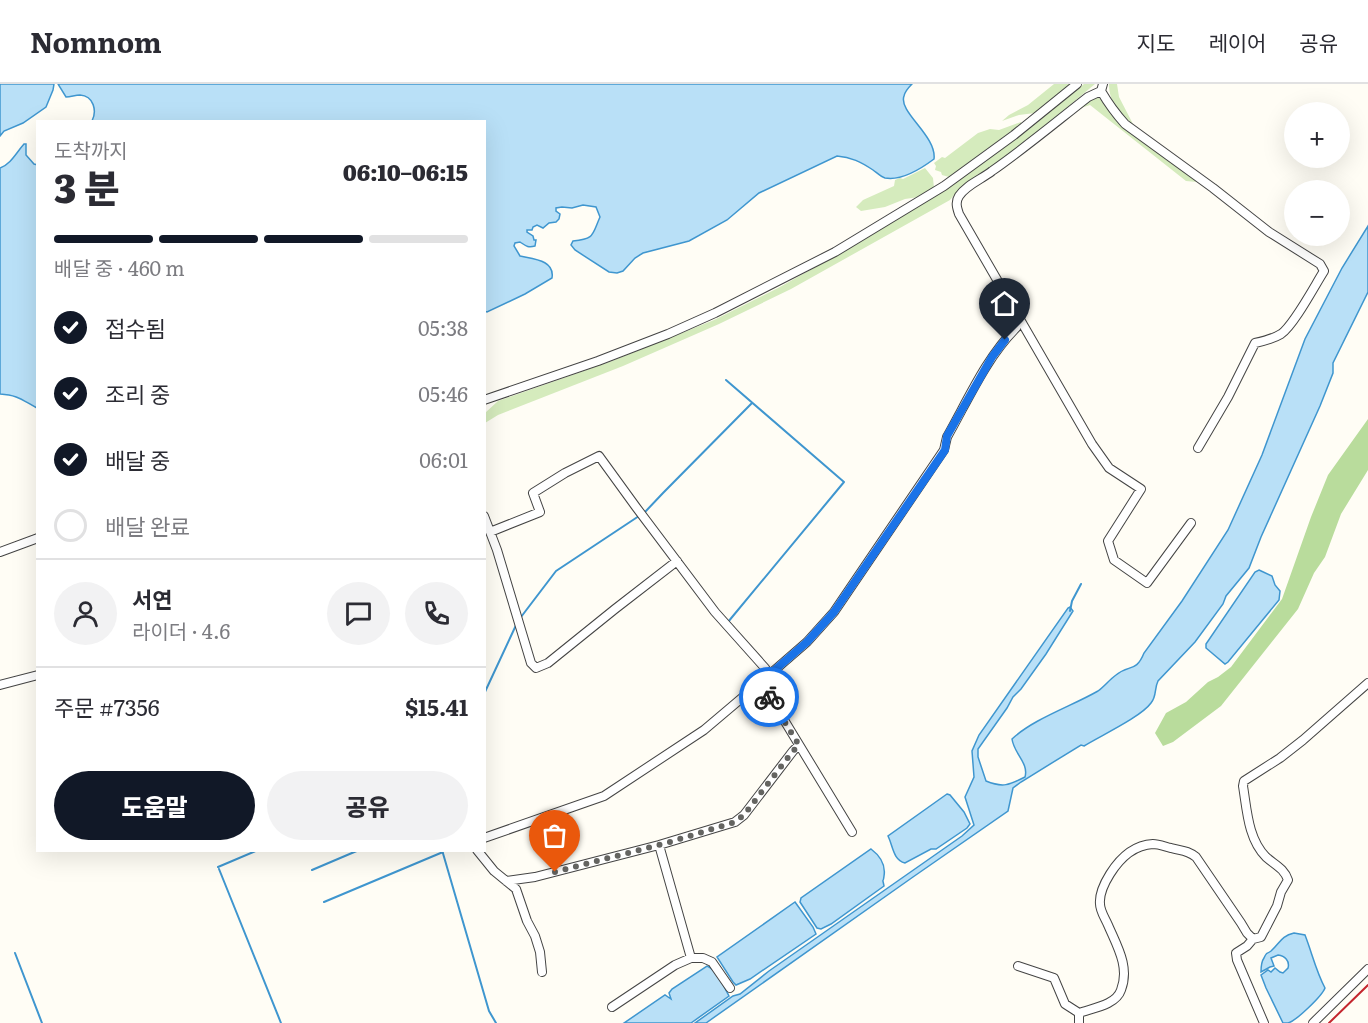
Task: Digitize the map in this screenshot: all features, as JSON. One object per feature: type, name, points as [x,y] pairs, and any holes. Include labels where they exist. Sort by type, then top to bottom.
[{"type":"street","points":[[486,401],[669,334],[835,252],[944,186],[1014,135],[1077,84]]},
{"type":"street","points":[[1191,523],[1147,583],[1114,560],[1108,541],[1141,489],[1109,468],[1092,444],[957,208],[959,196],[966,189],[1102,87],[1117,116],[1125,124],[1269,232],[1320,264],[1324,271],[1284,332],[1255,344],[1198,448]]},
{"type":"street","points":[[486,837],[604,796],[704,730],[807,642],[834,612],[945,450],[947,436],[992,357],[1016,328]]},
{"type":"street","points":[[490,532],[540,512],[533,493],[565,473],[600,456],[715,612],[769,675]]},
{"type":"street","points":[[486,521],[497,550],[531,663],[536,668],[548,663],[677,561]]},
{"type":"street","points":[[0,552],[36,539]]},
{"type":"street","points":[[0,685],[36,676]]},
{"type":"street","points":[[761,682],[852,832]]},
{"type":"street","points":[[1264,1023],[1236,953],[1253,939],[1261,937],[1288,880],[1286,873],[1266,857],[1259,848],[1248,820],[1244,781],[1303,740],[1368,683]]},
{"type":"street","points":[[506,881],[535,877],[659,845],[735,822],[744,815],[799,745]]},
{"type":"street","points":[[1018,966],[1054,978],[1065,1004],[1079,1012],[1111,1002],[1119,996],[1124,975],[1120,953],[1102,914],[1100,902],[1105,883],[1115,866],[1129,852],[1139,847],[1155,844],[1188,851],[1196,857],[1253,939]]},
{"type":"street","points":[[659,845],[691,958]]},
{"type":"street","points":[[479,852],[494,871],[516,889],[535,936],[540,952],[542,972]]},
{"type":"street","points":[[612,1007],[675,965],[691,958],[703,958],[712,962],[730,988]]},
{"type":"street","points":[[1312,1023],[1368,969]]},
{"type":"street","points":[[1079,1012],[1079,1023]]},
{"type":"green space","points":[[1054,84],[1071,84],[1035,113],[1019,115],[1002,121],[1028,105]]},
{"type":"green space","points":[[1084,84],[1095,84],[950,200],[791,289],[719,324],[623,366],[498,415],[486,422],[486,412],[498,401],[612,361],[714,320],[778,288],[862,241],[941,192]]},
{"type":"green space","points":[[1109,84],[1117,84],[1119,97],[1133,124],[1116,107]]},
{"type":"green space","points":[[1094,96],[1101,99],[1131,131],[1197,182],[1186,181],[1090,105],[1078,109]]},
{"type":"green space","points":[[1021,122],[949,177],[935,170],[934,163],[942,157],[945,158],[978,133],[990,129],[999,130]]},
{"type":"green space","points":[[925,168],[933,178],[934,188],[919,197],[861,211],[856,207],[863,200],[894,186],[895,180],[903,179]]},
{"type":"green space","points":[[1368,419],[1368,470],[1341,514],[1325,557],[1314,573],[1298,609],[1221,706],[1173,742],[1163,746],[1155,733],[1166,713],[1186,702],[1208,682],[1231,667],[1282,599],[1328,475]]},
{"type":"water","points":[[0,84],[54,84],[46,107],[23,123],[4,131],[0,136]]},
{"type":"water","points":[[58,84],[912,84],[905,92],[904,102],[930,142],[934,159],[911,173],[891,178],[883,177],[856,160],[837,156],[759,193],[727,220],[689,241],[643,253],[623,271],[617,273],[609,272],[571,245],[573,241],[585,239],[594,232],[600,217],[596,207],[583,205],[556,208],[560,214],[556,222],[549,223],[543,228],[537,225],[532,230],[527,230],[536,240],[535,246],[527,246],[520,242],[515,243],[514,246],[520,256],[547,264],[552,272],[552,278],[487,312],[486,120],[92,120],[94,109],[88,98],[80,95],[66,97]]},
{"type":"water","points":[[26,144],[26,155],[36,164],[36,407],[16,397],[0,394],[0,168]]},
{"type":"water","points":[[1368,226],[1368,292],[1333,363],[1333,373],[1320,406],[1249,568],[1226,596],[1223,604],[1195,642],[1158,681],[1151,703],[1130,720],[1084,746],[1081,745],[1021,782],[1013,788],[1008,811],[706,1023],[695,1023],[733,996],[740,994],[769,971],[962,836],[974,825],[965,797],[974,777],[972,751],[979,735],[1068,608],[1070,607],[1073,611],[1046,654],[1013,697],[978,749],[978,757],[986,781],[1006,785],[1025,777],[1025,767],[1012,739],[1042,719],[1098,691],[1121,672],[1138,663],[1228,530],[1262,455],[1305,339],[1342,268]]},
{"type":"water","points":[[1259,570],[1272,576],[1280,591],[1279,600],[1225,664],[1206,648],[1206,644],[1255,572]]},
{"type":"water","points":[[947,794],[964,812],[970,824],[967,828],[936,849],[931,849],[905,863],[898,859],[888,836]]},
{"type":"water","points":[[871,849],[883,864],[884,886],[831,924],[821,929],[817,928],[800,902],[801,898]]},
{"type":"water","points":[[795,902],[816,934],[750,979],[736,985],[717,957]]},
{"type":"water","points":[[1294,933],[1305,935],[1325,988],[1302,1013],[1292,1021],[1283,1023],[1261,975],[1275,968],[1283,973],[1288,968],[1288,961],[1278,955],[1271,958],[1274,966],[1261,972],[1261,965],[1266,954],[1283,938]]},
{"type":"water","points":[[707,966],[717,975],[729,996],[691,1023],[624,1023],[665,995],[671,999],[669,993],[672,989]]},
{"type":"waterway","points":[[726,380],[844,482],[728,622]]},
{"type":"waterway","points":[[521,617],[556,571],[645,512],[752,403]]},
{"type":"waterway","points":[[1070,611],[1072,601],[1081,584]]},
{"type":"waterway","points":[[486,690],[517,623]]},
{"type":"waterway","points":[[218,867],[253,852]]},
{"type":"waterway","points":[[312,870],[354,852]]},
{"type":"waterway","points":[[443,852],[489,1011],[496,1023]]},
{"type":"waterway","points":[[324,902],[443,852]]},
{"type":"waterway","points":[[219,869],[281,1023]]},
{"type":"waterway","points":[[15,953],[42,1023]]},
{"type":"railway","points":[[1329,1023],[1368,985]]},
{"type":"way so far","points":[[555,872],[670,842],[735,822],[744,815],[799,745],[769,697]]},
{"type":"route","points":[[769,697],[761,682],[807,642],[834,612],[945,450],[947,436],[992,357],[1005,340]]}]
